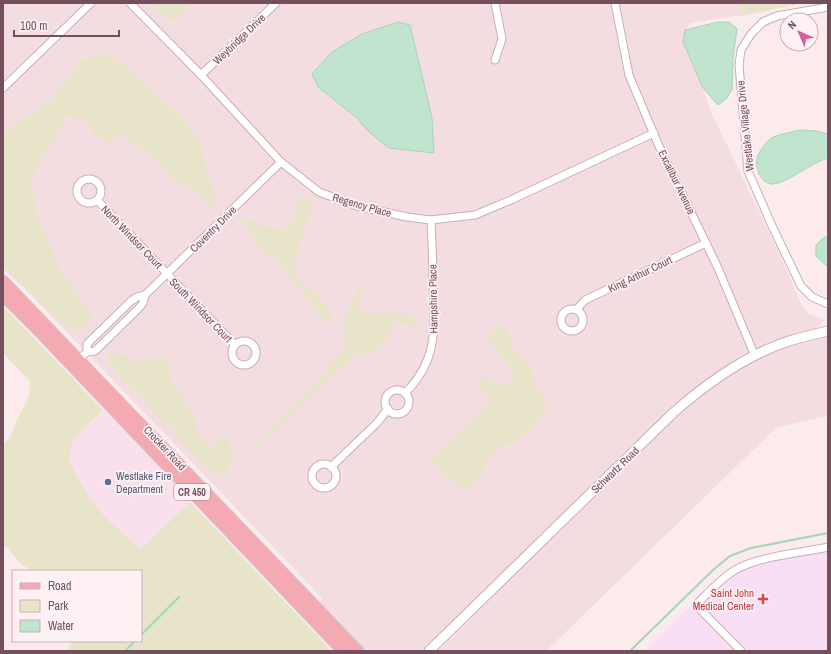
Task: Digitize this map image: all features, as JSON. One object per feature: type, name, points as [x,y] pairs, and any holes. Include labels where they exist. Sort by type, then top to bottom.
[{"type":"main road","name":"Crocker Road","points":[[3,281],[80,359],[358,651]]},
{"type":"main road","name":"Crocker Road","points":[[3,295],[80,359],[343,651]]},
{"type":"street","points":[[3,88],[91,3]]},
{"type":"street","name":"Regency Place","points":[[130,3],[201,75],[281,162],[319,192],[357,206],[407,217],[431,220],[475,214],[513,199],[654,133]]},
{"type":"street","name":"Weybridge Drive","points":[[201,75],[276,3]]},
{"type":"street","points":[[495,3],[502,39],[495,60]]},
{"type":"street","name":"Excalibur Avenue","points":[[615,3],[629,75],[658,144],[706,243],[756,356]]},
{"type":"street","name":"Westlake Village Drive","points":[[828,6],[777,16],[763,22],[751,34],[741,50],[739,65],[748,171],[772,228],[801,286],[812,297],[828,304]]},
{"type":"street","name":"Coventry Drive","points":[[80,359],[87,344],[131,301],[137,297],[145,295],[281,162]]},
{"type":"street","name":"North Windsor Court","points":[[97,200],[167,274]]},
{"type":"street","name":"Hampshire Place","points":[[405,393],[420,376],[428,358],[433,338],[434,310],[431,220]]},
{"type":"street","name":"King Arthur Court","points":[[576,310],[585,300],[706,243]]},
{"type":"street","name":"South Windsor Court","points":[[167,274],[235,345]]},
{"type":"street","name":"Coventry Drive","points":[[80,359],[95,351],[133,315],[143,303],[145,295]]},
{"type":"street","name":"Schwartz Road","points":[[429,651],[673,413],[697,393],[718,378],[756,356],[789,341],[828,331]]},
{"type":"street","points":[[398,390],[408,396],[409,404],[406,410],[398,414],[388,409],[386,406],[386,399],[390,392],[398,390]]},
{"type":"street","points":[[331,467],[377,423],[388,409]]},
{"type":"street","points":[[741,651],[696,605],[728,576],[748,564],[765,559],[828,548]]},
{"type":"shaded area","points":[[3,3],[803,3],[751,14],[690,23],[685,30],[683,42],[703,88],[711,112],[779,253],[801,304],[809,314],[824,320],[816,330],[776,340],[742,355],[738,362],[687,395],[653,426],[423,651],[365,651],[318,604],[322,598],[23,287],[3,269]]},
{"type":"shaded area","points":[[828,334],[828,416],[777,427],[546,651],[439,651],[534,555],[680,412],[710,388],[735,371],[791,342]]},
{"type":"shaded area","points":[[106,408],[194,499],[141,549],[106,518],[88,496],[69,461],[73,440]]},
{"type":"shaded area","name":"Saint John Medical Center","points":[[828,543],[828,651],[644,651],[722,574],[740,562],[762,555]]},
{"type":"green space","points":[[151,3],[193,3],[173,21],[162,14]]},
{"type":"green space","points":[[740,3],[802,3],[740,16]]},
{"type":"green space","points":[[107,53],[123,65],[183,118],[202,148],[206,169],[216,196],[214,208],[196,193],[172,179],[158,163],[124,135],[110,143],[94,135],[87,120],[65,116],[53,143],[42,159],[30,185],[39,220],[59,266],[94,318],[74,334],[3,267],[3,134],[53,99],[82,60]]},
{"type":"green space","points":[[304,197],[310,199],[314,203],[295,259],[294,271],[305,285],[318,293],[333,319],[330,323],[327,323],[277,260],[261,251],[248,226],[240,222],[251,218],[262,226],[284,229],[296,217],[297,203]]},
{"type":"green space","points":[[360,286],[363,288],[360,297],[360,311],[368,315],[397,312],[413,316],[419,322],[419,326],[417,328],[397,322],[391,328],[386,342],[376,353],[356,356],[346,365],[345,368],[339,369],[258,447],[257,443],[304,395],[346,347],[344,338],[345,323],[349,308]]},
{"type":"green space","points":[[3,306],[103,410],[73,440],[69,461],[88,496],[106,518],[141,549],[190,502],[329,648],[326,651],[67,651],[72,642],[142,642],[142,570],[30,570],[20,563],[8,548],[3,545],[3,444],[10,438],[16,422],[29,397],[30,381],[3,353]]},
{"type":"green space","points":[[499,323],[507,330],[513,347],[531,368],[535,385],[548,406],[530,431],[514,442],[495,451],[491,455],[474,486],[470,490],[452,482],[431,459],[494,400],[482,390],[476,381],[486,378],[493,383],[506,385],[516,372],[498,354],[488,336]]},
{"type":"green space","points":[[111,352],[125,355],[136,363],[158,357],[167,359],[171,378],[196,420],[197,430],[210,448],[223,435],[229,443],[234,457],[225,474],[217,474],[202,464],[171,427],[161,421],[141,397],[115,372],[106,357]]},
{"type":"water","points":[[398,22],[410,25],[432,118],[434,153],[389,148],[369,132],[357,118],[318,87],[312,74],[332,52],[362,34]]},
{"type":"water","points":[[718,22],[729,22],[737,29],[733,58],[732,90],[726,99],[718,105],[703,88],[683,42],[685,30]]},
{"type":"water","points":[[799,130],[816,131],[828,134],[828,158],[779,183],[769,184],[760,176],[758,172],[757,159],[760,151],[773,137]]},
{"type":"water","points":[[828,236],[828,267],[816,256],[816,245]]},
{"type":"waterway","points":[[630,651],[713,570],[730,556],[751,548],[828,533]]},
{"type":"waterway","points":[[142,634],[179,597]]},
{"type":"waterway","points":[[125,651],[134,642]]},
{"type":"place","name":"Westlake Fire Department","points":[[108,482]]},
{"type":"place","name":"Saint John Medical Center","points":[[763,599]]}]
